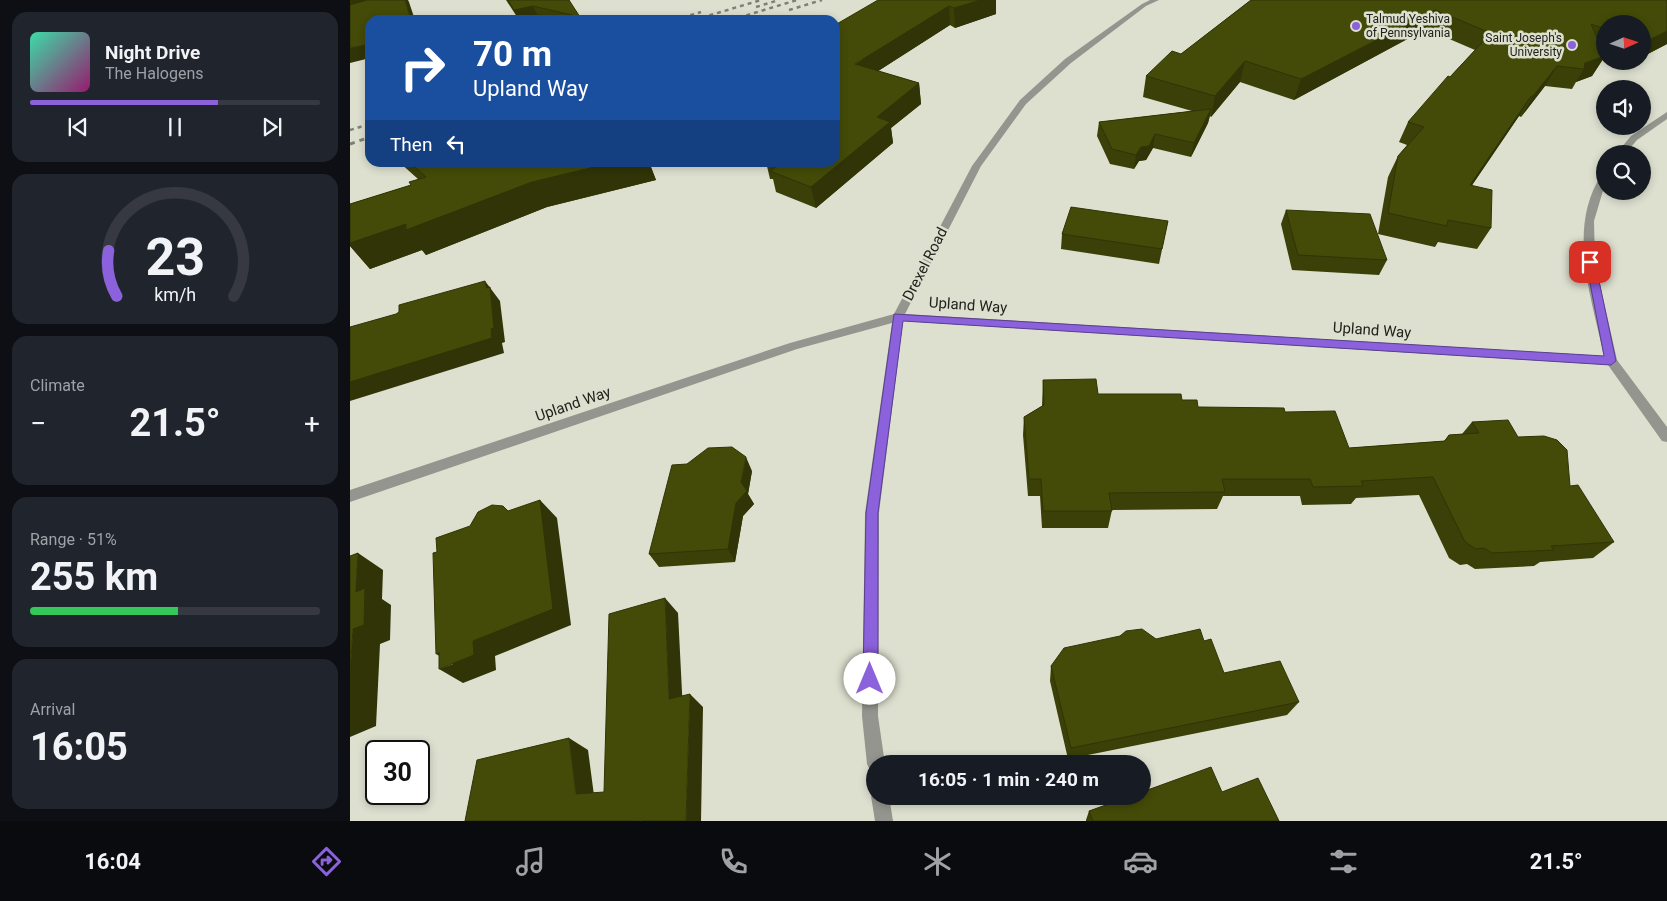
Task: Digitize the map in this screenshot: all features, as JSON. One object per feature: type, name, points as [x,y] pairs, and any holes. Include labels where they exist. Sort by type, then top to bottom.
[{"type":"street","name":"Drexel Road","points":[[875,755],[870,716],[872,513],[898,317],[977,166],[1023,102],[1068,61],[1144,5],[1156,0]]},
{"type":"street","points":[[1628,145],[1634,138],[1667,114]]},
{"type":"street","points":[[1596,196],[1589,221],[1590,262],[1611,361],[1667,436]]},
{"type":"street","name":"Upland Way","points":[[350,496],[794,346],[898,317],[1611,361]]},
{"type":"street","points":[[881,805],[884,821]]},
{"type":"building","points":[[367,0],[405,0],[410,15],[365,15],[365,45],[350,48],[350,5]]},
{"type":"building","points":[[508,0],[569,0],[579,15],[533,6],[514,10]]},
{"type":"building","points":[[878,0],[981,0],[954,8],[949,6],[855,64],[919,83],[877,117],[890,122],[840,163],[840,22]]},
{"type":"building","points":[[1251,0],[1667,0],[1667,31],[1651,39],[1651,15],[1596,15],[1596,26],[1591,24],[1596,35],[1596,59],[1585,63],[1584,69],[1557,66],[1533,96],[1531,96],[1470,185],[1492,190],[1491,228],[1448,220],[1447,226],[1388,213],[1398,156],[1424,127],[1408,122],[1448,76],[1450,77],[1491,33],[1435,10],[1301,79],[1245,61],[1215,96],[1146,76],[1172,51],[1181,54]]},
{"type":"building","points":[[1211,109],[1194,143],[1155,134],[1149,146],[1141,147],[1136,155],[1112,149],[1099,122]]},
{"type":"building","points":[[415,167],[594,167],[532,182],[406,230],[406,224],[350,243],[350,204],[411,185],[409,182],[426,177]]},
{"type":"building","points":[[776,167],[835,167],[811,187],[770,171]]},
{"type":"building","points":[[1071,207],[1168,221],[1162,249],[1062,234]]},
{"type":"building","points":[[1286,210],[1370,214],[1387,260],[1298,255]]},
{"type":"building","points":[[485,281],[486,288],[490,287],[494,328],[491,329],[492,338],[350,382],[350,327],[396,314],[399,312],[399,305]]},
{"type":"building","points":[[1096,379],[1098,394],[1181,394],[1182,400],[1197,400],[1198,407],[1284,408],[1285,412],[1335,411],[1349,448],[1445,441],[1449,435],[1479,433],[1472,422],[1508,420],[1518,437],[1544,436],[1557,440],[1567,450],[1570,486],[1578,485],[1614,542],[1551,546],[1554,550],[1492,553],[1484,548],[1476,549],[1465,542],[1433,477],[1361,481],[1363,486],[1313,487],[1310,479],[1222,479],[1225,492],[1109,493],[1112,511],[1043,511],[1041,479],[1029,479],[1024,417],[1044,405],[1043,380]]},
{"type":"building","points":[[732,447],[746,457],[741,482],[747,491],[736,503],[728,549],[649,554],[672,465],[687,464],[708,448]]},
{"type":"building","points":[[540,500],[553,609],[473,641],[474,655],[439,669],[439,652],[436,654],[433,553],[437,552],[436,538],[470,526],[478,512],[492,505],[503,506],[508,511]]},
{"type":"building","points":[[358,553],[356,592],[365,588],[364,625],[353,629],[350,675],[350,556]]},
{"type":"building","points":[[665,598],[669,699],[690,694],[686,821],[465,821],[477,760],[569,738],[576,794],[604,792],[609,614]]},
{"type":"building","points":[[1142,629],[1156,639],[1200,629],[1204,641],[1211,639],[1224,673],[1280,661],[1299,702],[1071,748],[1051,666],[1064,648],[1120,636],[1126,631]]},
{"type":"building","points":[[1211,767],[1222,792],[1258,778],[1279,821],[1093,821],[1089,811],[1106,805],[1151,805],[1151,789]]},
{"type":"railway","points":[[711,15],[761,0]]},
{"type":"railway","points":[[756,7],[779,0]]},
{"type":"railway","points":[[748,15],[797,0]]},
{"type":"railway","points":[[789,10],[822,0]]},
{"type":"railway","points":[[691,15],[701,12]]},
{"type":"railway","points":[[350,130],[365,126]]},
{"type":"railway","points":[[350,144],[365,139]]},
{"type":"place","name":"Talmud Yeshiva of Pennsylvania","points":[[1356,26]]},
{"type":"place","name":"Saint Joseph's University","points":[[1572,45]]},
{"type":"route","points":[[870,679],[872,513],[898,317],[1611,361],[1590,262]]}]
